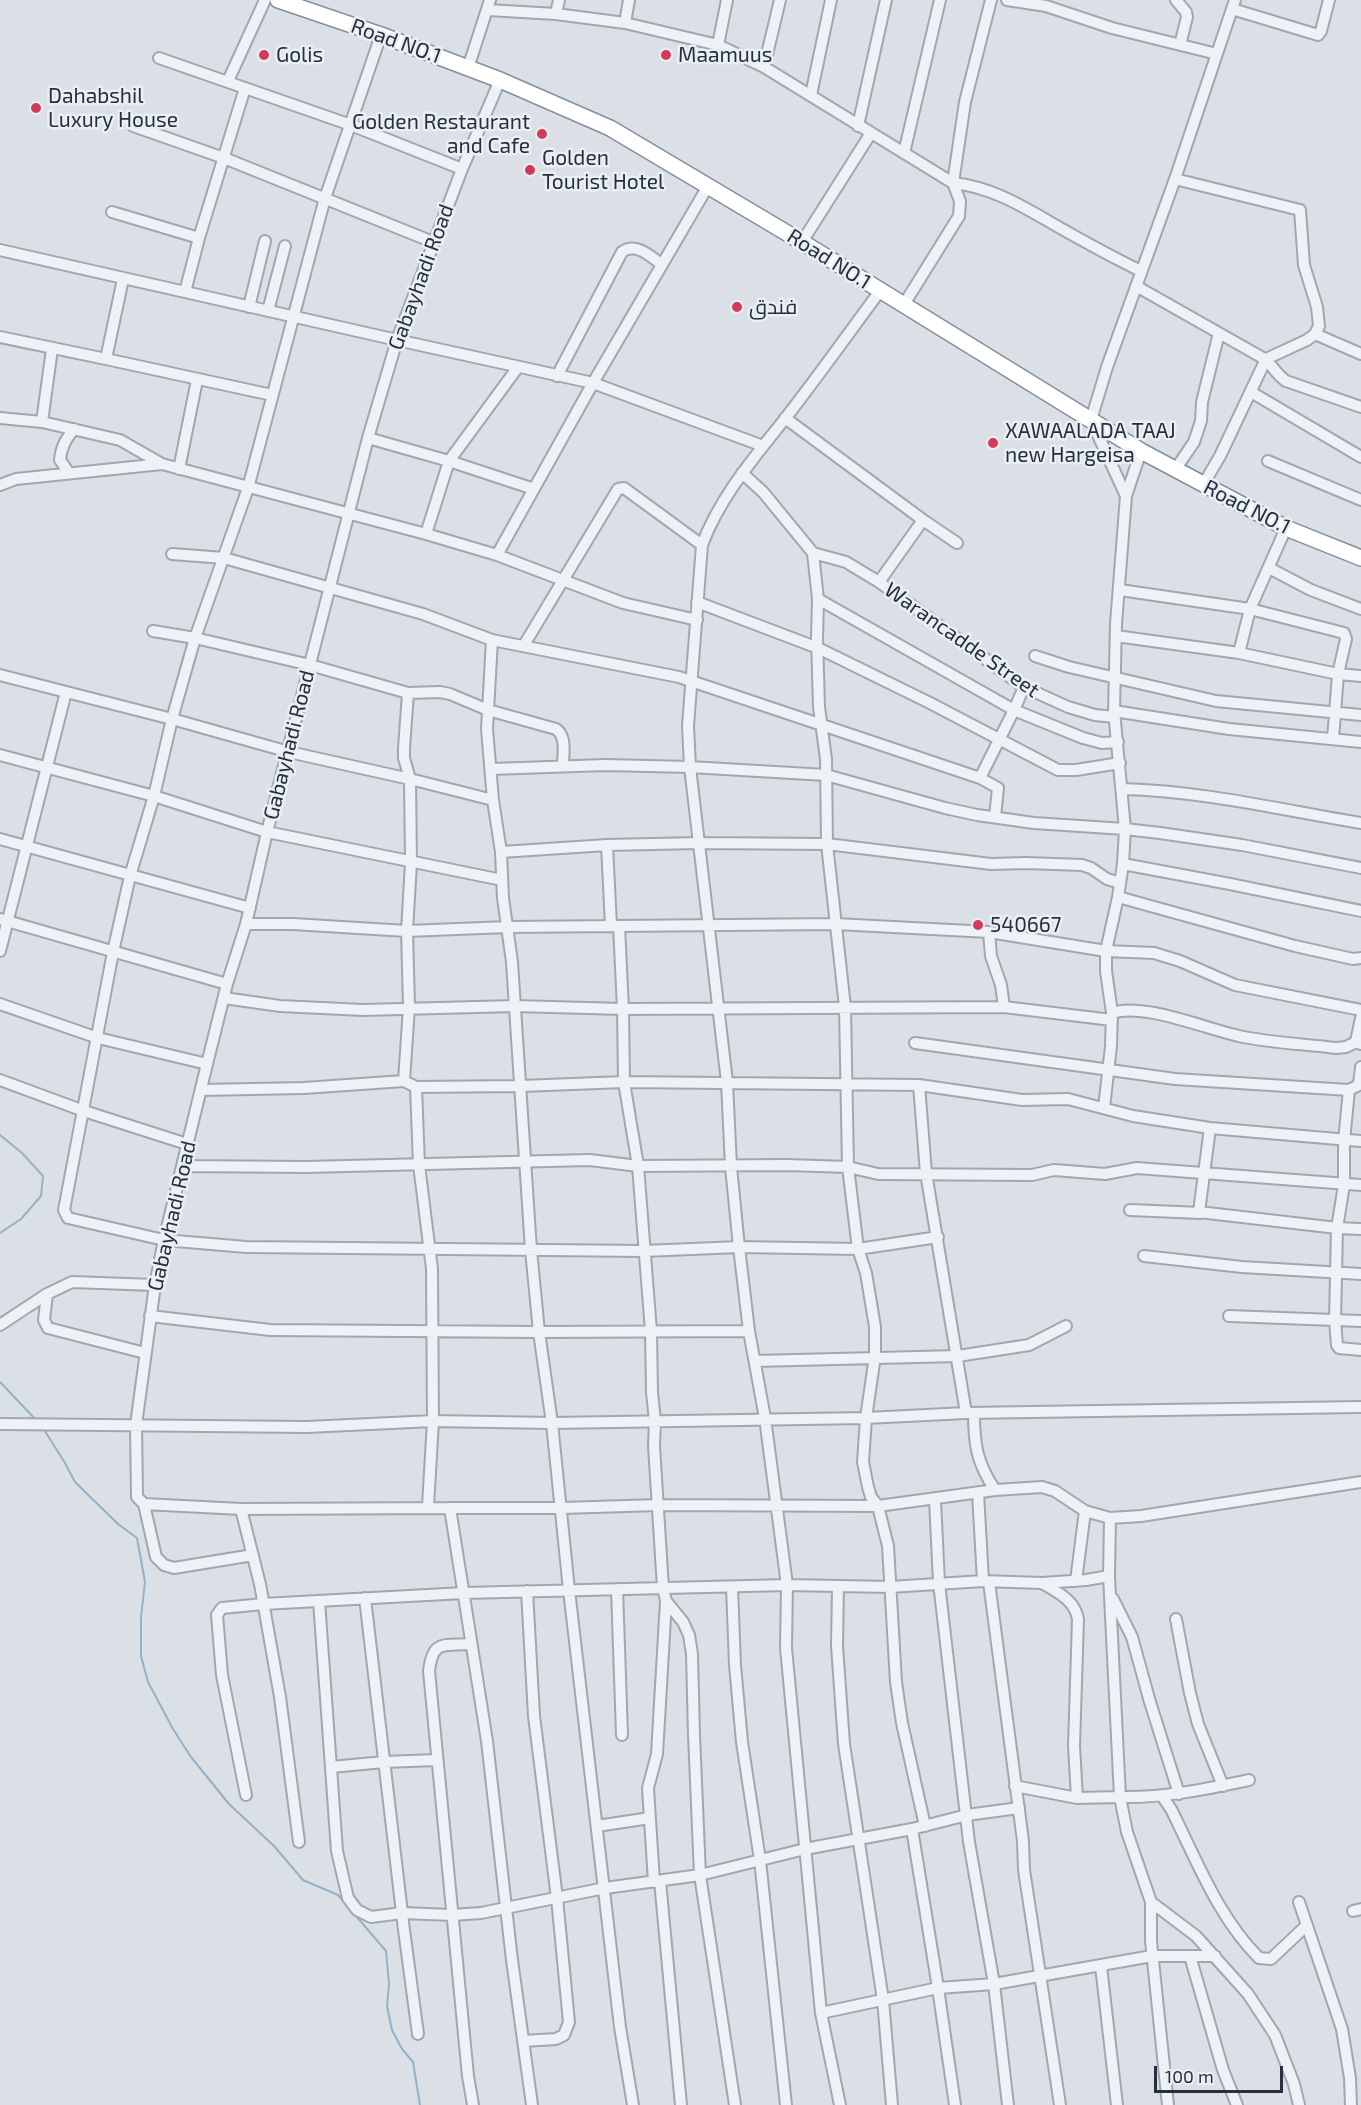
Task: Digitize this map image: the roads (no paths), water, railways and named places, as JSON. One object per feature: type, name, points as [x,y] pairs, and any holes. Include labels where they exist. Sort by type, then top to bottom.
[{"type":"highway","name":"Road NO.1","points":[[278,0],[306,4],[500,80],[610,128],[802,242],[1174,470],[1286,528],[1361,558]]},
{"type":"street","points":[[228,81],[265,0]]},
{"type":"street","points":[[556,14],[559,0]]},
{"type":"street","points":[[625,23],[628,0]]},
{"type":"street","points":[[718,45],[727,0]]},
{"type":"street","points":[[764,67],[780,0]]},
{"type":"street","points":[[812,95],[831,0]]},
{"type":"street","points":[[858,126],[886,0]]},
{"type":"street","points":[[904,153],[940,0]]},
{"type":"street","points":[[903,306],[959,216],[960,201],[953,183],[965,102],[992,0]]},
{"type":"street","points":[[1007,0],[1046,3],[1112,28],[1217,54]]},
{"type":"street","points":[[1176,0],[1186,12],[1187,17],[1180,45]]},
{"type":"street","points":[[1126,496],[1091,420],[1233,4],[1318,35],[1322,31],[1329,0]]},
{"type":"street","points":[[468,68],[489,5],[625,23],[718,45],[764,67],[812,95],[858,126],[953,183],[972,185],[1002,195],[1141,271]]},
{"type":"street","points":[[381,35],[326,198],[248,488],[195,638],[172,718],[154,796],[130,876],[113,952],[64,1210],[65,1215],[68,1218],[164,1240],[246,1247],[644,1251],[739,1247],[858,1249],[938,1237]]},
{"type":"street","points":[[159,58],[351,125],[462,169]]},
{"type":"street","name":"Gabayhadi Road","points":[[253,1556],[174,1568],[164,1565],[156,1557],[144,1504],[137,1497],[136,1425],[155,1285],[227,984],[246,924],[267,832],[368,438],[397,340],[433,242],[500,80]]},
{"type":"street","points":[[185,292],[199,238],[245,88]]},
{"type":"street","points":[[133,126],[224,158],[433,242]]},
{"type":"street","points":[[802,242],[871,133]]},
{"type":"street","points":[[1175,179],[1300,210],[1304,265],[1319,316],[1319,326],[1315,334],[1266,359],[1220,456],[1203,485]]},
{"type":"street","points":[[497,555],[593,383],[708,186]]},
{"type":"street","points":[[111,212],[199,238]]},
{"type":"street","points":[[249,307],[265,241]]},
{"type":"street","points":[[268,311],[285,246]]},
{"type":"street","points":[[557,376],[622,252],[628,248],[639,249],[662,264]]},
{"type":"street","points":[[0,250],[593,383],[763,446]]},
{"type":"street","points":[[106,359],[123,279]]},
{"type":"street","points":[[1136,286],[1266,359],[1277,376],[1286,381],[1361,407]]},
{"type":"street","points":[[840,2105],[821,2013],[786,1648],[787,1585],[765,1418],[749,1331],[739,1247],[731,1167],[727,1082],[690,767],[688,726],[702,545],[719,507],[742,473],[880,291]]},
{"type":"street","points":[[1174,470],[1194,442],[1201,421],[1202,402],[1219,333]]},
{"type":"street","points":[[1315,334],[1361,354]]},
{"type":"street","points":[[0,337],[52,350],[106,359],[272,395]]},
{"type":"street","points":[[42,422],[52,350]]},
{"type":"street","points":[[426,534],[449,461],[518,367]]},
{"type":"street","points":[[178,469],[197,380]]},
{"type":"street","points":[[1251,392],[1361,457]]},
{"type":"street","points":[[0,418],[42,422],[120,440],[162,464],[178,469],[426,534],[497,555],[623,603],[697,620]]},
{"type":"street","points":[[785,418],[957,543]]},
{"type":"street","points":[[69,473],[60,460],[61,451],[64,442],[75,429]]},
{"type":"street","points":[[368,438],[449,461],[534,489]]},
{"type":"street","points":[[1104,1108],[1112,1017],[1106,971],[1106,951],[1118,897],[1125,829],[1115,714],[1116,636],[1126,496],[1141,451]]},
{"type":"street","points":[[1268,461],[1361,500]]},
{"type":"street","points":[[0,485],[16,479],[162,464]]},
{"type":"street","points":[[742,473],[763,492],[813,553],[818,599],[818,648],[826,759],[827,844],[845,1007],[848,1167],[858,1249],[872,1300],[875,1326],[875,1356],[866,1418],[863,1462],[871,1497],[878,1506],[888,1546],[896,1682],[902,1723],[925,1826]]},
{"type":"street","points":[[524,645],[618,489],[624,488],[702,545]]},
{"type":"street","points":[[879,582],[923,520]]},
{"type":"street","points":[[1239,652],[1250,609],[1286,528]]},
{"type":"street","name":"Warancadde Street","points":[[813,553],[846,562],[879,582],[1023,687],[1068,707],[1095,715],[1115,714],[1220,728],[1361,742]]},
{"type":"street","points":[[172,554],[224,558],[423,614],[492,640],[692,681],[980,778],[998,788],[995,817]]},
{"type":"street","points":[[1269,568],[1311,590],[1361,609]]},
{"type":"street","points":[[1120,590],[1250,609],[1344,633],[1346,639],[1338,674],[1333,739]]},
{"type":"street","points":[[818,599],[1014,710],[1092,741],[1118,742]]},
{"type":"street","points":[[697,602],[818,648],[1058,770],[1076,770],[1120,763]]},
{"type":"street","points":[[153,631],[195,638],[310,665],[408,693],[450,694],[488,710],[561,732],[563,765]]},
{"type":"street","points":[[1116,636],[1239,652],[1338,674],[1361,676]]},
{"type":"street","points":[[492,640],[487,729],[515,1006],[531,1250],[620,2027],[633,2105]]},
{"type":"street","points":[[1035,656],[1069,667],[1216,701],[1361,715]]},
{"type":"street","points":[[0,675],[172,718],[289,752],[493,800]]},
{"type":"street","points":[[980,778],[1023,687]]},
{"type":"street","points":[[0,951],[3,920],[27,847],[66,692]]},
{"type":"street","points":[[404,1081],[409,1007],[407,931],[411,863],[410,779],[404,758],[408,693]]},
{"type":"street","points":[[0,754],[154,796],[267,832],[502,880]]},
{"type":"street","points":[[492,769],[563,765],[690,767],[826,775],[945,808],[995,817],[1034,823],[1125,829],[1242,845],[1361,868]]},
{"type":"street","points":[[1123,789],[1204,797],[1361,823]]},
{"type":"street","points":[[0,839],[250,908]]},
{"type":"street","points":[[501,852],[607,845],[827,844],[991,864],[1082,865],[1107,879],[1120,883]]},
{"type":"street","points":[[607,845],[623,1009],[624,1082],[638,1166],[651,1331],[654,1446],[663,1588],[666,1601],[657,1754],[648,1788],[681,2105]]},
{"type":"street","points":[[1123,864],[1361,911]]},
{"type":"street","points":[[1118,897],[1295,946],[1353,959],[1361,958]]},
{"type":"street","points":[[3,920],[227,984]]},
{"type":"street","points":[[246,924],[293,924],[407,931],[508,927],[836,924],[989,932],[1106,951],[1154,953],[1180,961],[1235,985],[1361,1010]]},
{"type":"street","points":[[989,932],[991,956],[1001,985],[1004,1007]]},
{"type":"street","points":[[224,998],[280,1006],[363,1010],[515,1006],[623,1009],[1004,1007],[1112,1017],[1130,1010],[1240,1036],[1336,1048],[1359,1043],[1361,1018]]},
{"type":"street","points":[[0,1004],[98,1038],[207,1064]]},
{"type":"street","points":[[915,1043],[1174,1079],[1349,1090],[1360,1084],[1361,1067]]},
{"type":"street","points":[[0,1080],[84,1111],[187,1144]]},
{"type":"street","points":[[201,1090],[304,1088],[404,1081],[416,1087],[624,1082],[919,1085],[1022,1100],[1068,1099],[1133,1116],[1210,1128],[1361,1141]]},
{"type":"street","points":[[919,1085],[926,1173],[958,1356],[979,1462],[995,1490]]},
{"type":"street","points":[[416,1087],[419,1165],[432,1269],[433,1421],[428,1506]]},
{"type":"street","points":[[1349,1090],[1344,1141],[1344,1185],[1337,1228],[1335,1321],[1339,1348],[1361,1350]]},
{"type":"street","points":[[1201,1213],[1198,1209],[1210,1128]]},
{"type":"street","points":[[182,1166],[306,1167],[591,1160],[638,1166],[787,1165],[848,1167],[878,1174],[1032,1175],[1054,1170],[1105,1174],[1137,1168],[1361,1185]]},
{"type":"street","points":[[1130,1210],[1201,1213],[1361,1229]]},
{"type":"street","points":[[1143,1257],[1233,1266],[1361,1274]]},
{"type":"street","points":[[0,1325],[47,1294],[72,1282],[155,1285]]},
{"type":"street","points":[[47,1294],[44,1320],[48,1328],[146,1353]]},
{"type":"street","points":[[150,1316],[270,1330],[749,1331]]},
{"type":"street","points":[[1229,1317],[1361,1321]]},
{"type":"street","points":[[755,1361],[875,1356],[958,1356],[1029,1345],[1066,1326]]},
{"type":"street","points":[[0,1424],[307,1427],[433,1421],[552,1423],[1361,1407]]},
{"type":"street","points":[[144,1504],[241,1509],[428,1506],[450,1508],[658,1505],[878,1506],[995,1490],[1042,1487],[1054,1491],[1085,1510],[1110,1518],[1141,1516],[1361,1482]]},
{"type":"street","points":[[978,1493],[986,1581],[1019,1808],[1024,1870],[1060,2105]]},
{"type":"street","points":[[935,1500],[939,1583],[969,1842],[994,1984],[1008,2105]]},
{"type":"street","points":[[450,1508],[487,1741],[532,2105]]},
{"type":"street","points":[[241,1509],[260,1584],[280,1697],[299,1842]]},
{"type":"street","points":[[1076,1581],[1085,1510]]},
{"type":"street","points":[[1110,1518],[1109,1576],[1120,1797],[1127,1832],[1151,1902],[1149,1922],[1168,2105]]},
{"type":"street","points":[[246,1795],[222,1676],[217,1615],[222,1608],[464,1593],[787,1585],[891,1587],[986,1581],[1076,1581],[1109,1576]]},
{"type":"street","points":[[1042,1582],[1067,1599],[1077,1611],[1074,1746],[1077,1798]]},
{"type":"street","points":[[838,1586],[837,1646],[844,1744],[883,2000],[892,2105]]},
{"type":"street","points":[[732,1587],[735,1665],[742,1742],[760,1860],[786,2105]]},
{"type":"street","points":[[617,1589],[622,1735]]},
{"type":"street","points":[[523,2041],[556,2039],[564,2035],[569,2022],[557,1898],[534,1716],[527,1591]]},
{"type":"street","points":[[1111,1596],[1132,1637],[1179,1794]]},
{"type":"street","points":[[364,1598],[418,2034]]},
{"type":"street","points":[[319,1601],[337,1851],[348,1898],[357,1910],[371,1917],[402,1913],[469,1914],[507,1908],[605,1888],[700,1875],[805,1849],[912,1829],[967,1815],[1019,1808]]},
{"type":"street","points":[[666,1601],[683,1622],[689,1635],[692,1654],[700,1875],[735,2105]]},
{"type":"street","points":[[1176,1619],[1196,1714],[1223,1786]]},
{"type":"street","points":[[471,1644],[441,1646],[432,1653],[429,1671],[468,2076],[473,2105]]},
{"type":"street","points":[[331,1767],[436,1760]]},
{"type":"street","points":[[1014,1786],[1077,1798],[1162,1796],[1249,1780]]},
{"type":"street","points":[[1162,1796],[1171,1809],[1218,1905],[1231,1926],[1259,1958],[1271,1959],[1307,1926]]},
{"type":"street","points":[[597,1826],[650,1818]]},
{"type":"street","points":[[912,1829],[955,2105]]},
{"type":"street","points":[[1151,1902],[1196,1936],[1248,1994],[1275,2035],[1294,2084],[1299,2105]]},
{"type":"street","points":[[1299,1902],[1342,2029],[1355,2077],[1350,2105]]},
{"type":"street","points":[[821,2013],[938,1988],[994,1984],[1152,1956],[1215,1956]]},
{"type":"street","points":[[1190,1956],[1223,2070],[1237,2105]]},
{"type":"street","points":[[1101,1966],[1118,2105]]},
{"type":"waterway","points":[[0,1135],[22,1153],[43,1176],[41,1196],[21,1219],[0,1233]]},
{"type":"waterway","points":[[0,1382],[37,1421]]},
{"type":"waterway","points":[[43,1428],[75,1482],[118,1524],[137,1538],[145,1582],[141,1617],[141,1656],[148,1682],[191,1757],[229,1804],[274,1846],[303,1880],[338,1895],[386,1951],[389,1984],[387,2006],[392,2030],[402,2049],[413,2062],[420,2105]]},
{"type":"place","name":"Golis","points":[[264,55]]},
{"type":"place","name":"Maamuus","points":[[666,55]]},
{"type":"place","name":"Dahabshil Luxury House","points":[[36,108]]},
{"type":"place","name":"Golden Restaurant and Cafe","points":[[542,134]]},
{"type":"place","name":"Golden Tourist Hotel","points":[[530,170]]},
{"type":"place","name":"فندق","points":[[737,307]]},
{"type":"place","name":"XAWAALADA TAAJ new Hargeisa","points":[[993,443]]},
{"type":"place","name":"540667","points":[[978,925]]}]
